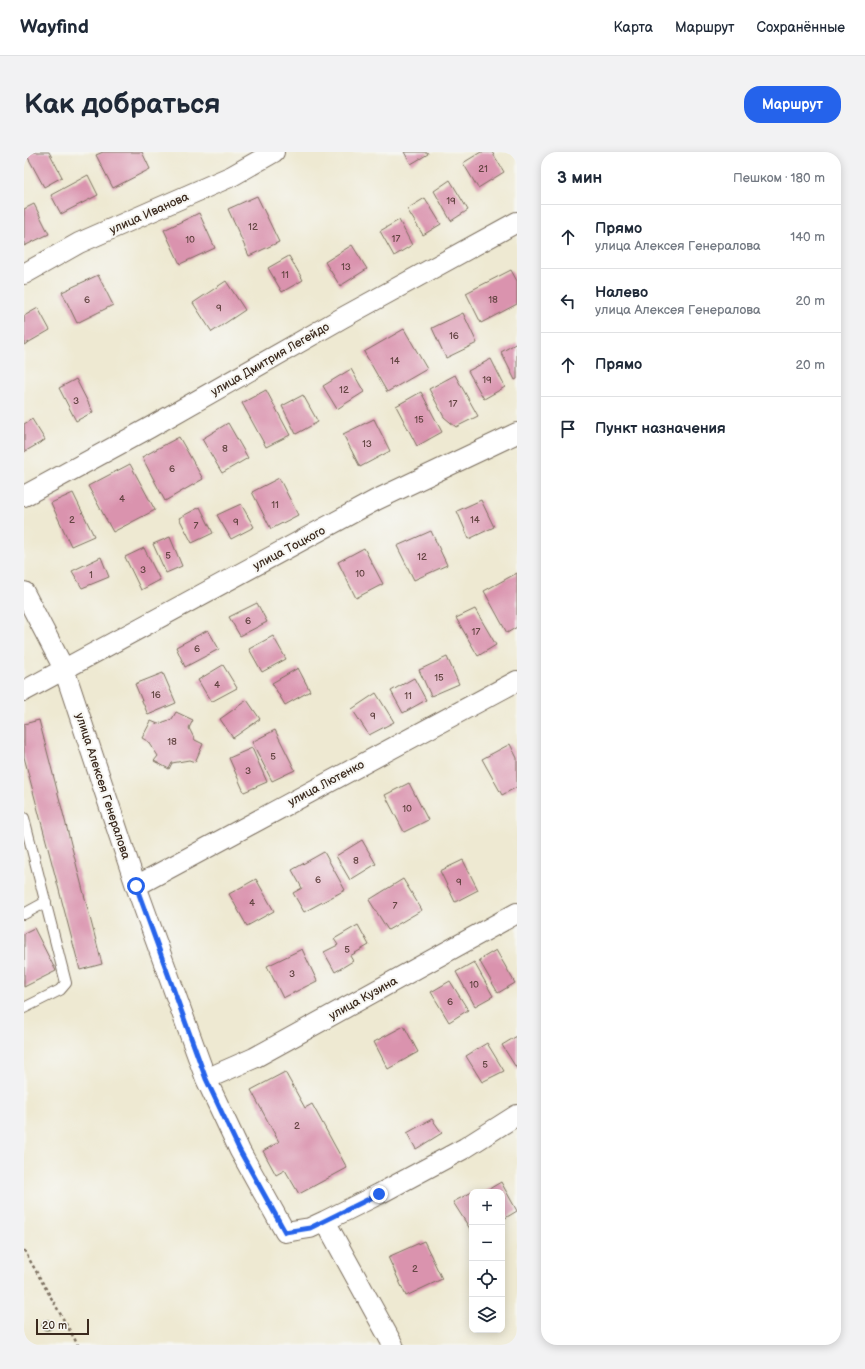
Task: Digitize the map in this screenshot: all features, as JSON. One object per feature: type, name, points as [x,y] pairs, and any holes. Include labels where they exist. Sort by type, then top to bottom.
[{"type":"street","name":"улица Иванова","points":[[24,274],[79,243],[232,176],[274,152]]},
{"type":"street","name":"улица Дмитрия Легейдо","points":[[24,496],[149,428],[342,318],[517,222]]},
{"type":"street","name":"улица Тоцкого","points":[[24,691],[376,500],[517,433]]},
{"type":"street","name":"улица Алексея Генералова","points":[[24,592],[64,669],[136,886],[206,1079],[240,1151],[285,1232],[310,1228],[324,1221]]},
{"type":"street","name":"улица Лютенко","points":[[136,886],[517,681]]},
{"type":"street","name":"улица Кузина","points":[[206,1079],[254,1058],[517,913]]},
{"type":"street","points":[[393,1345],[324,1221],[379,1194],[465,1148],[517,1115]]},
{"type":"lane","points":[[24,818],[66,983],[60,990],[24,1008]]},
{"type":"lane","points":[[24,914],[46,902]]},
{"type":"path","points":[[24,1250],[78,1345]]},
{"type":"building","points":[[25,152],[49,152],[62,177],[44,187]]},
{"type":"building","points":[[103,152],[142,152],[150,169],[113,188],[96,155]]},
{"type":"building","points":[[404,152],[427,152],[428,154],[411,164]]},
{"type":"building","points":[[481,152],[492,152],[504,172],[478,188],[463,163]]},
{"type":"building","points":[[88,175],[98,195],[61,214],[51,195]]},
{"type":"building","points":[[450,180],[468,210],[451,221],[434,191]]},
{"type":"building","points":[[257,196],[279,242],[249,256],[228,209]]},
{"type":"building","points":[[425,198],[441,224],[423,235],[407,209]]},
{"type":"building","points":[[34,204],[49,234],[24,246],[24,209]]},
{"type":"building","points":[[199,213],[215,248],[180,264],[164,230]]},
{"type":"building","points":[[399,220],[412,245],[394,256],[380,231]]},
{"type":"building","points":[[352,245],[367,269],[340,286],[325,262]]},
{"type":"building","points":[[289,256],[303,280],[282,292],[268,268]]},
{"type":"building","points":[[511,270],[517,281],[517,304],[481,323],[466,293]]},
{"type":"building","points":[[98,275],[113,305],[77,323],[62,292]]},
{"type":"building","points":[[226,281],[245,310],[212,332],[193,303]]},
{"type":"building","points":[[38,308],[50,330],[24,345],[24,316]]},
{"type":"building","points":[[463,313],[477,343],[446,358],[432,328]]},
{"type":"building","points":[[404,329],[427,369],[387,392],[364,352]]},
{"type":"building","points":[[517,343],[517,379],[515,380],[501,352]]},
{"type":"building","points":[[491,359],[505,387],[484,399],[468,371]]},
{"type":"building","points":[[351,369],[364,392],[337,409],[323,386]]},
{"type":"building","points":[[455,375],[478,416],[456,427],[444,417],[429,389]]},
{"type":"building","points":[[76,379],[93,412],[76,421],[59,388]]},
{"type":"building","points":[[266,390],[290,435],[266,447],[242,403]]},
{"type":"building","points":[[421,392],[442,432],[417,446],[396,406]]},
{"type":"building","points":[[303,395],[318,422],[296,434],[282,406]]},
{"type":"building","points":[[32,419],[45,440],[24,452],[24,424]]},
{"type":"building","points":[[374,419],[390,451],[360,467],[343,434]]},
{"type":"building","points":[[228,423],[248,458],[222,473],[202,439]]},
{"type":"building","points":[[179,437],[203,479],[165,501],[142,457]]},
{"type":"building","points":[[130,464],[155,510],[113,532],[88,486]]},
{"type":"building","points":[[279,478],[298,515],[271,529],[252,492]]},
{"type":"building","points":[[73,493],[94,536],[71,546],[51,503]]},
{"type":"building","points":[[481,500],[494,527],[469,539],[457,511]]},
{"type":"building","points":[[241,504],[254,527],[231,539],[217,515]]},
{"type":"building","points":[[200,507],[213,533],[192,543],[179,518]]},
{"type":"building","points":[[431,531],[447,565],[414,580],[397,546]]},
{"type":"building","points":[[170,537],[182,566],[166,573],[153,544]]},
{"type":"building","points":[[144,548],[160,580],[141,590],[125,557]]},
{"type":"building","points":[[364,548],[383,584],[356,598],[338,562]]},
{"type":"building","points":[[101,557],[109,577],[82,588],[72,571]]},
{"type":"building","points":[[517,573],[517,627],[507,633],[484,591]]},
{"type":"building","points":[[257,603],[267,622],[240,636],[229,617]]},
{"type":"building","points":[[475,609],[496,645],[478,656],[456,618]]},
{"type":"building","points":[[208,630],[219,649],[185,667],[176,647]]},
{"type":"building","points":[[273,636],[286,659],[262,672],[249,649]]},
{"type":"building","points":[[447,657],[459,684],[431,696],[419,670]]},
{"type":"building","points":[[223,665],[237,688],[211,702],[198,680]]},
{"type":"building","points":[[298,668],[310,691],[285,705],[272,683]]},
{"type":"building","points":[[163,673],[176,703],[148,715],[135,684]]},
{"type":"building","points":[[414,678],[426,700],[403,713],[391,691]]},
{"type":"building","points":[[376,693],[394,722],[369,735],[352,709]]},
{"type":"building","points":[[247,700],[260,719],[233,738],[220,719]]},
{"type":"building","points":[[176,712],[193,720],[189,728],[195,740],[203,744],[195,762],[189,760],[172,763],[169,769],[154,761],[158,756],[149,742],[142,738],[151,721],[158,724],[172,719]]},
{"type":"building","points":[[39,720],[102,964],[80,970],[24,757],[24,724]]},
{"type":"building","points":[[275,730],[295,770],[272,781],[252,742]]},
{"type":"building","points":[[510,744],[517,758],[517,787],[502,795],[482,759]]},
{"type":"building","points":[[252,748],[267,782],[244,792],[229,758]]},
{"type":"building","points":[[409,783],[428,820],[404,832],[385,795]]},
{"type":"building","points":[[362,840],[376,864],[350,880],[336,856]]},
{"type":"building","points":[[324,852],[345,890],[304,912],[293,893],[302,888],[292,870]]},
{"type":"building","points":[[463,860],[478,890],[455,902],[440,871]]},
{"type":"building","points":[[256,879],[274,911],[247,926],[229,894]]},
{"type":"building","points":[[403,879],[422,910],[388,930],[369,900]]},
{"type":"building","points":[[358,925],[369,945],[350,956],[353,961],[335,972],[324,952],[338,945],[334,939]]},
{"type":"building","points":[[34,928],[56,971],[24,987],[24,933]]},
{"type":"building","points":[[302,949],[317,981],[283,998],[267,966]]},
{"type":"building","points":[[496,950],[515,983],[498,993],[479,960]]},
{"type":"building","points":[[474,962],[493,996],[475,1006],[456,972]]},
{"type":"building","points":[[450,981],[468,1010],[449,1022],[431,992]]},
{"type":"building","points":[[404,1026],[418,1052],[388,1069],[374,1042]]},
{"type":"building","points":[[517,1036],[517,1069],[502,1045]]},
{"type":"building","points":[[487,1043],[504,1071],[482,1082],[466,1056]]},
{"type":"building","points":[[285,1072],[305,1108],[312,1104],[347,1168],[299,1194],[285,1170],[276,1175],[263,1151],[279,1142],[251,1090]]},
{"type":"building","points":[[432,1119],[442,1133],[416,1149],[407,1133]]},
{"type":"building","points":[[501,1182],[505,1189],[489,1189]]},
{"type":"building","points":[[505,1189],[517,1211],[505,1218]]},
{"type":"building","points":[[469,1194],[469,1227],[453,1202]]},
{"type":"building","points":[[424,1241],[442,1279],[406,1296],[388,1257]]},
{"type":"route","points":[[136,886],[206,1079],[240,1151],[285,1232],[310,1228],[379,1194]]}]
